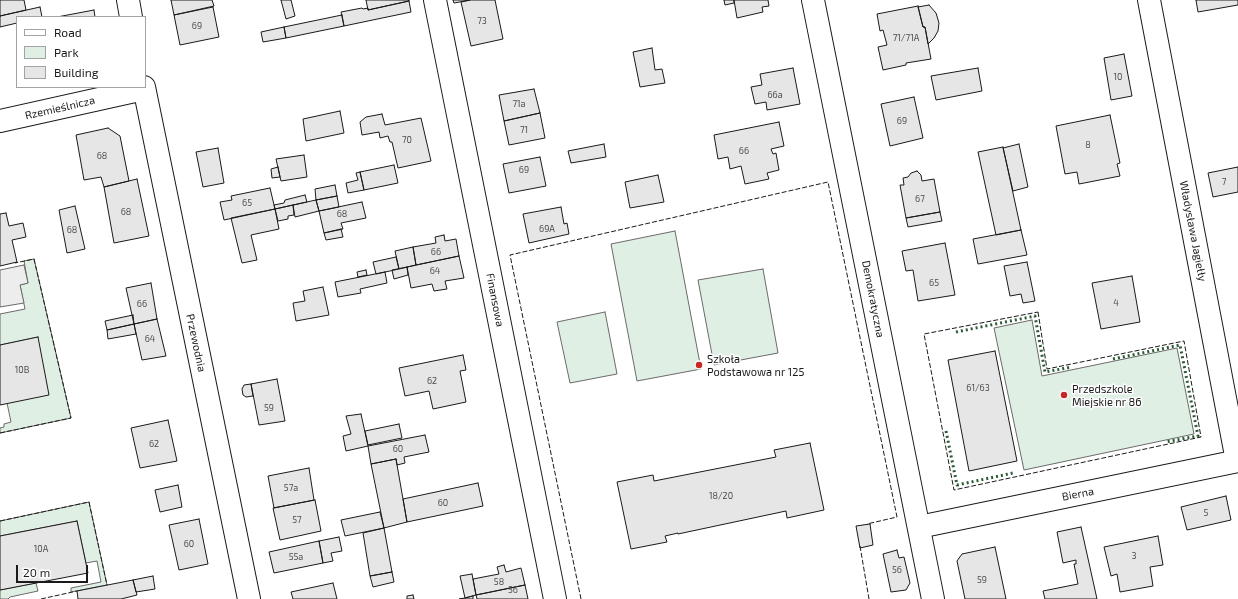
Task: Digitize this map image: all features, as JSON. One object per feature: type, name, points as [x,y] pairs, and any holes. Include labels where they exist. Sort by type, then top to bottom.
[{"type":"street","points":[[128,0],[131,16]]},
{"type":"street","name":"Finansowa","points":[[435,0],[555,599]]},
{"type":"street","name":"Demokratyczna","points":[[813,0],[933,599]]},
{"type":"street","name":"Władysława Jagiełły","points":[[1149,0],[1238,461]]},
{"type":"street","name":"Rzemieślnicza","points":[[0,122],[144,88]]},
{"type":"street","name":"Przewodnia","points":[[144,88],[249,599]]},
{"type":"street","name":"Bierna","points":[[919,527],[1238,461]]},
{"type":"green space","points":[[675,231],[701,369],[637,381],[611,244]]},
{"type":"green space","points":[[34,259],[71,418],[0,433],[0,428],[4,427],[4,424],[11,422],[7,403],[38,337],[0,345],[0,314],[25,309],[20,285],[28,283],[24,261]]},
{"type":"green space","points":[[763,269],[778,353],[714,365],[698,280]]},
{"type":"green space","points":[[605,312],[617,374],[570,383],[557,322]]},
{"type":"green space","points":[[1032,320],[1042,376],[1177,348],[1194,434],[1024,470],[994,328]]},
{"type":"green space","points":[[89,502],[107,585],[71,592],[71,588],[101,582],[97,561],[86,563],[77,521],[0,536],[0,521]]},
{"type":"green space","points":[[36,583],[38,591],[10,597],[8,599],[0,599],[0,590]]},
{"type":"shaded area","points":[[24,265],[28,283],[20,285],[24,303],[0,307],[0,270]]},
{"type":"building","points":[[0,0],[24,0],[26,10],[0,16]]},
{"type":"building","points":[[171,0],[212,0],[214,6],[174,15]]},
{"type":"building","points":[[281,0],[291,0],[295,16],[286,19]]},
{"type":"building","points":[[366,0],[409,0],[409,1],[368,10]]},
{"type":"building","points":[[453,0],[470,0],[454,3]]},
{"type":"building","points":[[470,0],[495,0],[503,39],[471,46],[461,2]]},
{"type":"building","points":[[724,0],[734,0],[734,3],[725,5]]},
{"type":"building","points":[[734,0],[768,0],[769,6],[762,7],[763,12],[737,18]]},
{"type":"building","points":[[1196,0],[1238,0],[1238,5],[1198,12]]},
{"type":"building","points":[[409,1],[411,12],[344,26],[341,12],[362,8],[368,8],[368,10]]},
{"type":"building","points":[[929,5],[936,13],[939,23],[938,31],[928,44],[925,27],[923,27],[918,7]]},
{"type":"building","points":[[918,6],[923,27],[925,27],[931,59],[906,63],[906,65],[883,70],[878,47],[887,45],[883,30],[880,31],[877,14]]},
{"type":"building","points":[[40,7],[42,16],[16,16],[16,23],[0,27],[0,16]]},
{"type":"building","points":[[213,7],[219,37],[180,45],[174,15]]},
{"type":"building","points":[[94,10],[95,16],[62,16]]},
{"type":"building","points":[[342,15],[344,26],[286,38],[284,27]]},
{"type":"building","points":[[284,27],[286,38],[263,42],[261,32]]},
{"type":"building","points":[[652,48],[655,70],[662,69],[665,83],[640,87],[633,52]]},
{"type":"building","points":[[1124,54],[1132,96],[1111,100],[1104,58]]},
{"type":"building","points":[[793,68],[800,104],[767,110],[766,102],[755,104],[751,87],[762,85],[760,74]]},
{"type":"building","points":[[978,68],[982,91],[936,100],[931,76]]},
{"type":"building","points":[[534,89],[540,113],[504,121],[499,95]]},
{"type":"building","points":[[914,97],[923,138],[890,146],[881,104]]},
{"type":"building","points":[[340,111],[344,133],[306,141],[303,119]]},
{"type":"building","points":[[540,113],[545,138],[509,145],[504,121]]},
{"type":"building","points":[[382,114],[385,125],[421,118],[431,161],[398,168],[392,142],[390,142],[388,136],[380,138],[379,132],[362,135],[360,122],[366,117]]},
{"type":"building","points":[[1110,115],[1120,163],[1117,164],[1120,176],[1079,184],[1077,172],[1065,174],[1056,126]]},
{"type":"building","points":[[779,122],[784,146],[771,149],[773,154],[776,153],[779,170],[767,173],[769,179],[745,184],[741,166],[730,169],[728,157],[718,159],[714,135]]},
{"type":"building","points":[[108,128],[120,136],[129,181],[104,187],[101,177],[84,180],[76,135]]},
{"type":"building","points":[[604,144],[606,157],[571,163],[568,151]]},
{"type":"building","points":[[1019,144],[1028,187],[1013,191],[1003,148]]},
{"type":"building","points":[[1003,147],[1021,230],[996,235],[978,152]]},
{"type":"building","points":[[218,148],[224,183],[203,187],[196,152]]},
{"type":"building","points":[[304,155],[307,177],[281,181],[276,159]]},
{"type":"building","points":[[540,157],[546,186],[509,193],[503,164]]},
{"type":"building","points":[[394,165],[398,183],[364,190],[360,172]]},
{"type":"building","points":[[278,167],[280,177],[272,178],[271,169]]},
{"type":"building","points":[[1238,167],[1238,192],[1213,197],[1208,173]]},
{"type":"building","points":[[917,171],[921,175],[922,181],[934,179],[940,212],[906,218],[900,185],[904,185],[903,178],[908,177],[911,173]]},
{"type":"building","points":[[360,172],[364,190],[348,193],[346,183],[358,180],[356,173]]},
{"type":"building","points":[[658,175],[664,202],[630,208],[625,182]]},
{"type":"building","points":[[137,179],[149,236],[114,243],[104,187]]},
{"type":"building","points":[[335,185],[337,196],[316,200],[315,189]]},
{"type":"building","points":[[270,188],[275,209],[224,220],[220,202],[232,200],[231,196]]},
{"type":"building","points":[[305,195],[307,202],[275,209],[274,205],[284,203],[285,200]]},
{"type":"building","points":[[337,196],[339,207],[319,211],[316,200]]},
{"type":"building","points":[[316,200],[319,211],[295,217],[293,205]]},
{"type":"building","points":[[362,202],[366,218],[341,223],[343,229],[324,233],[319,211]]},
{"type":"building","points":[[293,205],[294,215],[288,216],[288,219],[278,221],[275,209]]},
{"type":"building","points":[[75,206],[85,249],[67,253],[59,210]]},
{"type":"building","points":[[561,207],[564,224],[567,223],[569,234],[529,243],[523,214]]},
{"type":"building","points":[[275,209],[279,229],[251,235],[257,260],[242,263],[231,218]]},
{"type":"building","points":[[940,212],[942,221],[908,227],[906,218]]},
{"type":"building","points":[[6,213],[9,226],[23,223],[26,237],[12,240],[17,262],[0,266],[0,214]]},
{"type":"building","points":[[341,229],[343,237],[326,240],[324,233]]},
{"type":"building","points":[[1021,230],[1027,255],[978,264],[973,239]]},
{"type":"building","points":[[444,235],[445,241],[456,239],[459,256],[416,265],[413,247],[436,243],[435,237]]},
{"type":"building","points":[[945,243],[955,295],[918,301],[913,270],[906,271],[902,251]]},
{"type":"building","points":[[413,247],[416,265],[399,269],[395,251]]},
{"type":"building","points":[[459,256],[464,278],[445,281],[447,289],[434,291],[432,284],[411,288],[407,267]]},
{"type":"building","points":[[396,257],[399,269],[376,274],[373,262]]},
{"type":"building","points":[[1027,262],[1035,301],[1023,303],[1021,294],[1010,296],[1004,266]]},
{"type":"building","points":[[407,267],[408,275],[394,279],[392,270]]},
{"type":"building","points":[[366,270],[367,275],[358,277],[357,272]]},
{"type":"building","points":[[385,272],[387,283],[360,289],[361,293],[338,297],[335,282]]},
{"type":"building","points":[[1132,276],[1140,322],[1101,329],[1092,283]]},
{"type":"building","points":[[151,283],[157,319],[134,324],[126,288]]},
{"type":"building","points":[[323,287],[329,315],[296,321],[293,303],[305,301],[303,291]]},
{"type":"building","points":[[133,315],[134,324],[107,330],[105,321]]},
{"type":"building","points":[[157,319],[166,356],[142,360],[134,324]]},
{"type":"building","points":[[134,324],[136,334],[108,339],[107,330]]},
{"type":"building","points":[[38,337],[49,395],[0,405],[0,345]]},
{"type":"building","points":[[995,351],[1017,461],[969,471],[948,360]]},
{"type":"building","points":[[463,355],[466,370],[460,371],[466,402],[433,409],[429,391],[405,396],[399,368]]},
{"type":"building","points":[[277,379],[285,421],[259,425],[251,384]]},
{"type":"building","points":[[251,384],[253,396],[246,397],[243,395],[242,389],[244,385]]},
{"type":"building","points":[[361,414],[368,446],[346,451],[343,436],[351,434],[346,416]]},
{"type":"building","points":[[168,420],[177,461],[140,468],[131,428]]},
{"type":"building","points":[[399,424],[402,438],[368,445],[365,431]]},
{"type":"building","points":[[425,435],[429,452],[404,457],[405,463],[397,465],[396,459],[371,464],[368,446]]},
{"type":"building","points":[[810,443],[824,510],[787,518],[786,511],[665,536],[667,542],[631,549],[617,482],[653,475],[654,481],[776,457],[774,450]]},
{"type":"building","points":[[396,459],[407,522],[384,528],[371,464]]},
{"type":"building","points":[[309,468],[314,500],[274,508],[268,476]]},
{"type":"building","points":[[478,483],[483,506],[407,522],[403,499]]},
{"type":"building","points":[[178,485],[182,507],[160,512],[155,490]]},
{"type":"building","points":[[1226,496],[1231,520],[1187,530],[1181,507]]},
{"type":"building","points":[[315,500],[321,531],[280,540],[273,508]]},
{"type":"building","points":[[380,512],[384,528],[345,536],[341,520]]},
{"type":"building","points":[[199,519],[208,564],[179,570],[169,525]]},
{"type":"building","points":[[77,521],[88,573],[0,590],[0,536]]},
{"type":"building","points":[[870,524],[873,545],[860,548],[856,526]]},
{"type":"building","points":[[1081,527],[1097,599],[1045,599],[1043,591],[1078,584],[1074,564],[1076,564],[1076,560],[1063,563],[1057,532]]},
{"type":"building","points":[[384,528],[392,572],[370,576],[363,533]]},
{"type":"building","points":[[1158,536],[1163,565],[1150,567],[1153,586],[1120,592],[1117,574],[1111,576],[1104,547]]},
{"type":"building","points":[[339,537],[342,551],[331,553],[333,561],[323,563],[319,541]]},
{"type":"building","points":[[319,541],[323,563],[274,573],[269,552]]},
{"type":"building","points":[[995,547],[1006,599],[965,599],[957,561],[962,554]]},
{"type":"building","points":[[897,550],[899,558],[904,557],[910,583],[906,590],[891,592],[883,554]]},
{"type":"building","points":[[504,565],[506,572],[521,568],[525,585],[476,595],[473,579],[499,574],[497,567]]},
{"type":"building","points":[[392,572],[394,582],[373,587],[370,576]]},
{"type":"building","points":[[472,574],[476,595],[465,598],[460,576]]},
{"type":"building","points":[[153,576],[155,589],[136,592],[133,580]]},
{"type":"building","points":[[133,580],[137,595],[121,599],[78,599],[77,591]]},
{"type":"building","points":[[333,583],[337,599],[293,599],[291,592]]},
{"type":"building","points":[[525,585],[528,599],[477,599],[476,595]]},
{"type":"building","points":[[413,595],[414,599],[407,599],[407,596]]},
{"type":"building","points":[[473,596],[473,599],[459,599],[465,598]]},
{"type":"hedge","points":[[956,332],[1035,316],[1045,372],[1072,367]]},
{"type":"hedge","points":[[1113,359],[1180,345],[1198,436],[1165,442]]},
{"type":"hedge","points":[[946,431],[957,485],[1013,473]]},
{"type":"fence","points":[[581,599],[510,255],[828,182],[897,517],[867,524]]},
{"type":"fence","points":[[0,433],[71,418],[34,259],[15,263]]},
{"type":"fence","points":[[1038,312],[1047,369],[1184,341],[1201,437],[954,490],[924,334],[1038,312]]},
{"type":"fence","points":[[0,521],[89,502],[107,585]]},
{"type":"fence","points":[[860,546],[869,599]]},
{"type":"fence","points":[[41,599],[77,591]]},
{"type":"place","name":"Szkoła Podstawowa nr 125","points":[[699,365]]},
{"type":"place","name":"Przedszkole Miejskie nr 86","points":[[1064,395]]}]
